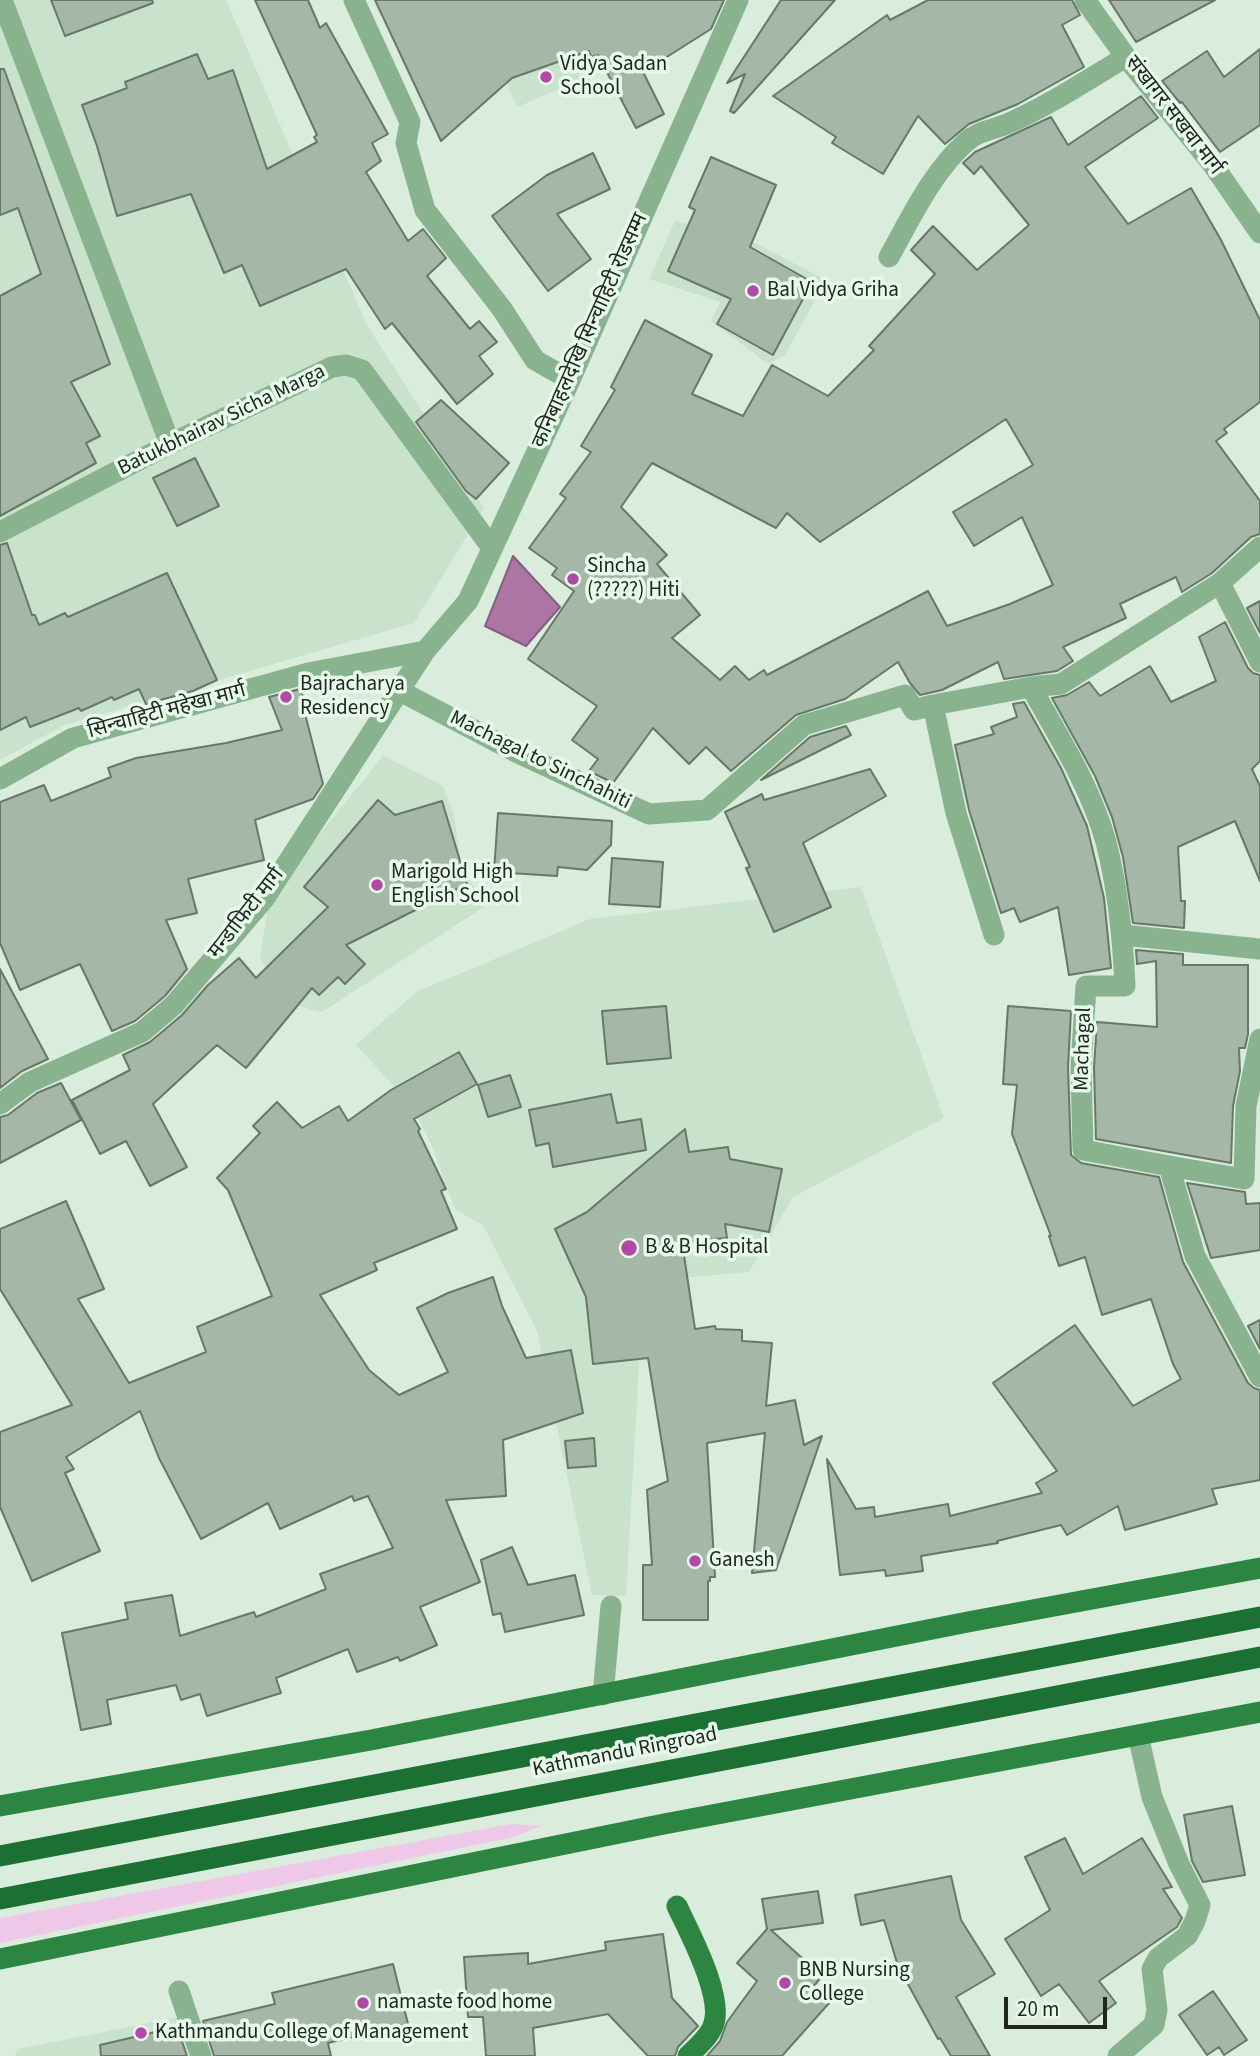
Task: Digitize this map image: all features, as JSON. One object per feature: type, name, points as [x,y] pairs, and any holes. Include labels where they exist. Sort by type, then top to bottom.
[{"type":"highway","name":"Kathmandu Ringroad","points":[[0,1856],[1260,1616]]},
{"type":"highway","name":"Kathmandu Ringroad","points":[[0,1899],[1260,1657]]},
{"type":"main road","points":[[0,1806],[371,1740],[973,1621],[1260,1568]]},
{"type":"main road","points":[[0,1959],[610,1835],[1260,1712]]},
{"type":"main road","points":[[677,1906],[705,1965],[715,2005],[713,2026],[688,2056]]},
{"type":"street","points":[[2,0],[170,444]]},
{"type":"street","points":[[354,0],[410,122],[406,143],[425,210],[502,309],[535,360],[570,380]]},
{"type":"street","name":"कनिबाहलदेखि सिन्चाहिटी रोडसम्म","points":[[425,651],[468,601],[570,380],[738,0]]},
{"type":"street","name":"संखागर सखवा मार्ग","points":[[1084,0],[1213,165],[1260,233]]},
{"type":"street","points":[[889,257],[940,170],[966,141],[983,130],[1007,124],[1065,95],[1126,57]]},
{"type":"street","name":"Batukbhairav Sicha Marga","points":[[0,532],[170,444],[332,368],[346,365],[362,370],[492,548]]},
{"type":"street","points":[[995,935],[956,813],[933,705],[1061,684],[1220,583],[1260,547]]},
{"type":"street","points":[[1220,583],[1260,662]]},
{"type":"street","name":"मन्डाफिटी मार्ग","points":[[0,1104],[30,1082],[142,1032],[174,1005],[264,900],[425,651]]},
{"type":"street","name":"सिन्चाहिटी महेखा मार्ग","points":[[0,779],[73,738],[308,673],[425,651]]},
{"type":"street","name":"Machagal","points":[[1031,687],[1080,776],[1105,841],[1123,935],[1125,986],[1086,986],[1081,1067],[1083,1150],[1169,1166]]},
{"type":"street","name":"Machagal to Sinchahiti","points":[[400,691],[516,752],[649,814],[707,810],[804,725],[905,695],[914,710],[933,705]]},
{"type":"street","points":[[1123,935],[1260,949]]},
{"type":"street","points":[[1260,1039],[1246,1106],[1244,1179],[1169,1166],[1195,1256],[1260,1377]]},
{"type":"street","points":[[603,1695],[611,1606]]},
{"type":"street","points":[[1118,2056],[1154,2025],[1157,2010],[1152,1969],[1158,1958],[1187,1936],[1200,1905],[1179,1864],[1152,1797],[1138,1735]]},
{"type":"street","points":[[179,1991],[201,2056]]},
{"type":"shaded area","points":[[0,0],[226,0],[367,325],[484,508],[414,623],[65,725],[0,760]]},
{"type":"shaded area","name":"Vidya Sadan School","points":[[470,0],[661,46],[517,107]]},
{"type":"shaded area","name":"Bal Vidya Griha","points":[[675,221],[751,241],[826,280],[785,355],[768,364],[711,321],[720,302],[649,279]]},
{"type":"shaded area","points":[[513,556],[560,607],[526,646],[485,626]]},
{"type":"shaded area","name":"Marigold High English School","points":[[383,756],[443,786],[454,815],[461,864],[484,907],[322,1012],[294,1005],[260,958],[268,906],[299,859]]},
{"type":"shaded area","name":"B & B Hospital","points":[[861,887],[944,1118],[793,1197],[749,1272],[636,1282],[641,1330],[626,1596],[592,1595],[537,1331],[483,1225],[455,1210],[432,1146],[412,1106],[356,1045],[416,992],[590,919]]},
{"type":"shaded area","points":[[511,1824],[541,1826],[514,1837],[0,1943],[0,1918]]},
{"type":"shaded area","name":"Kathmandu College of Management","points":[[179,2017],[192,2056],[15,2056],[17,2049]]},
{"type":"building","points":[[51,0],[152,0],[153,3],[65,36]]},
{"type":"building","points":[[255,0],[308,0],[320,28],[326,23],[388,134],[372,143],[381,161],[366,172],[408,241],[423,229],[446,258],[427,276],[470,329],[479,321],[497,342],[479,356],[493,374],[457,404],[392,323],[385,329],[346,269],[260,306],[242,265],[224,273],[191,194],[117,216],[82,105],[127,88],[125,82],[197,54],[208,79],[233,70],[267,169],[317,142],[314,137],[317,135]]},
{"type":"building","points":[[375,0],[724,0],[711,29],[643,72],[664,114],[636,128],[598,55],[591,57],[589,51],[512,78],[441,141]]},
{"type":"building","points":[[781,0],[835,0],[734,113],[730,111],[745,74],[727,83]]},
{"type":"building","points":[[928,0],[1072,0],[1080,15],[1062,25],[1084,67],[1018,104],[969,124],[945,144],[918,116],[883,174],[832,143],[836,137],[773,96],[887,15],[890,20]]},
{"type":"building","points":[[1109,0],[1215,0],[1136,42]]},
{"type":"building","points":[[1260,49],[1260,125],[1220,152],[1182,102],[1180,103],[1162,81],[1207,51],[1224,77]]},
{"type":"building","points":[[0,69],[4,69],[110,364],[71,382],[100,436],[86,443],[96,463],[0,516],[0,296],[41,274],[18,208],[0,215]]},
{"type":"building","points":[[1141,96],[1158,118],[1085,167],[1128,224],[1191,188],[1221,240],[1260,320],[1260,402],[1224,429],[1227,433],[1216,441],[1260,501],[1260,534],[1251,537],[1212,573],[1182,592],[1176,577],[1120,604],[1126,618],[1063,647],[1073,661],[1057,671],[1004,679],[998,662],[942,690],[920,695],[898,662],[845,699],[796,715],[731,771],[706,747],[689,764],[653,728],[613,783],[589,771],[598,759],[572,740],[597,706],[528,659],[574,591],[552,575],[557,568],[529,548],[566,498],[560,494],[591,452],[581,446],[615,390],[611,387],[645,320],[712,355],[692,394],[743,416],[772,365],[828,396],[874,350],[869,346],[935,274],[911,250],[933,226],[977,270],[1029,225],[981,166],[974,174],[963,163],[975,152],[1051,117],[1068,145]],"holes":[[[1006,419],[1033,465],[953,512],[974,546],[1022,517],[1053,585],[1010,604],[947,626],[928,591],[767,675],[764,670],[749,680],[735,666],[720,680],[672,638],[700,615],[657,564],[667,555],[621,507],[652,463],[776,528],[787,513],[820,542]]]},
{"type":"building","points":[[593,153],[610,189],[557,214],[591,259],[548,291],[492,216],[547,175]]},
{"type":"building","name":"Bal Vidya Griha","points":[[711,157],[776,185],[750,247],[812,282],[773,355],[717,324],[731,299],[668,271],[695,210],[689,207]]},
{"type":"building","points":[[441,400],[509,463],[476,499],[466,491],[416,422]]},
{"type":"building","points":[[195,458],[219,506],[177,526],[153,478]]},
{"type":"building","points":[[7,543],[32,615],[35,615],[39,625],[65,613],[68,617],[167,573],[217,680],[193,691],[146,704],[139,689],[114,700],[112,697],[81,711],[79,708],[30,727],[26,717],[0,730],[0,545]]},
{"type":"building","points":[[1260,601],[1260,633],[1247,608]]},
{"type":"building","points":[[1225,622],[1248,668],[1260,675],[1260,761],[1252,769],[1260,786],[1260,881],[1235,821],[1178,847],[1181,901],[1185,901],[1184,928],[1133,923],[1123,857],[1112,817],[1095,776],[1052,698],[1067,695],[1089,682],[1100,696],[1150,666],[1171,702],[1216,681],[1199,637]]},
{"type":"building","points":[[300,689],[306,704],[303,706],[323,784],[313,799],[255,820],[264,860],[188,879],[197,913],[166,920],[187,969],[165,996],[135,1021],[112,1031],[80,964],[20,990],[0,943],[0,802],[44,785],[51,801],[111,777],[108,768],[136,758],[226,743],[282,730],[269,697]]},
{"type":"building","points":[[1024,702],[1061,768],[1087,826],[1104,898],[1111,968],[1069,975],[1058,907],[1020,922],[1014,908],[1001,913],[969,810],[955,745],[994,734],[991,727],[1017,717],[1013,704]]},
{"type":"building","points":[[846,726],[851,735],[761,780],[810,737]]},
{"type":"building","points":[[870,769],[886,796],[803,843],[831,907],[774,932],[746,868],[750,867],[725,812],[762,794],[764,800]]},
{"type":"building","points":[[378,800],[395,815],[442,801],[467,884],[346,945],[365,964],[345,984],[338,977],[319,995],[312,988],[246,1068],[217,1045],[153,1104],[187,1167],[150,1186],[126,1141],[100,1154],[72,1100],[130,1070],[123,1055],[150,1042],[182,1015],[208,985],[239,958],[256,978],[328,907],[304,887]]},
{"type":"building","points":[[498,813],[612,821],[611,845],[587,870],[558,867],[557,876],[494,872]]},
{"type":"building","points":[[612,858],[663,862],[660,907],[609,904]]},
{"type":"building","points":[[1136,950],[1183,954],[1183,965],[1248,965],[1248,1034],[1245,1048],[1239,1048],[1240,1071],[1233,1106],[1231,1163],[1096,1139],[1094,1067],[1097,1022],[1157,1027],[1156,961],[1137,964]]},
{"type":"building","points":[[0,969],[48,1059],[22,1071],[0,1088]]},
{"type":"building","points":[[666,1006],[671,1058],[607,1064],[602,1011]]},
{"type":"building","points":[[1008,1006],[1071,1011],[1068,1067],[1071,1155],[1081,1163],[1159,1177],[1183,1262],[1248,1383],[1260,1390],[1260,1480],[1212,1489],[1217,1504],[1125,1530],[1118,1506],[1067,1535],[1061,1525],[997,1541],[998,1543],[921,1556],[923,1571],[886,1576],[885,1570],[840,1575],[827,1459],[856,1509],[874,1507],[875,1517],[948,1504],[950,1516],[1042,1493],[1036,1483],[1057,1471],[993,1383],[1075,1325],[1133,1406],[1181,1379],[1173,1364],[1151,1299],[1102,1315],[1085,1257],[1059,1266],[1051,1236],[1012,1134],[1017,1085],[1003,1084]]},
{"type":"building","points":[[459,1052],[477,1084],[414,1119],[446,1189],[441,1191],[457,1229],[374,1263],[377,1270],[320,1295],[369,1370],[399,1395],[448,1372],[417,1308],[448,1293],[493,1277],[502,1306],[526,1358],[571,1350],[583,1413],[503,1440],[506,1496],[446,1500],[480,1582],[420,1607],[437,1645],[400,1661],[398,1657],[357,1672],[348,1649],[276,1678],[281,1693],[207,1716],[200,1694],[181,1700],[176,1685],[107,1700],[111,1724],[81,1730],[62,1633],[128,1619],[125,1603],[172,1595],[180,1636],[254,1612],[256,1617],[326,1589],[320,1574],[393,1548],[368,1496],[354,1501],[352,1496],[280,1529],[268,1503],[201,1539],[159,1458],[140,1411],[66,1457],[74,1469],[65,1473],[100,1551],[32,1581],[0,1507],[0,1432],[72,1405],[0,1289],[0,1229],[66,1201],[104,1289],[78,1299],[129,1383],[206,1352],[197,1327],[272,1296],[228,1190],[217,1178],[260,1133],[253,1126],[277,1102],[302,1128],[339,1106],[348,1121],[391,1090]]},
{"type":"building","points":[[510,1075],[521,1107],[488,1117],[478,1085]]},
{"type":"building","points":[[61,1083],[81,1120],[0,1163],[0,1117],[8,1115],[37,1093]]},
{"type":"building","points":[[611,1094],[617,1123],[641,1119],[646,1150],[553,1167],[549,1143],[536,1146],[529,1110]]},
{"type":"building","points":[[685,1129],[689,1152],[728,1147],[730,1159],[782,1169],[769,1232],[725,1224],[727,1238],[682,1242],[695,1329],[715,1326],[716,1329],[742,1330],[742,1341],[772,1343],[766,1406],[795,1400],[804,1445],[822,1436],[776,1570],[752,1573],[765,1433],[707,1443],[715,1577],[710,1577],[708,1581],[708,1620],[643,1620],[643,1565],[652,1565],[647,1490],[668,1481],[648,1358],[593,1364],[586,1297],[555,1229],[587,1212]]},
{"type":"building","points":[[1187,1183],[1245,1192],[1246,1204],[1260,1203],[1260,1250],[1211,1258]]},
{"type":"building","points":[[1260,1320],[1260,1349],[1248,1326]]},
{"type":"building","points":[[594,1438],[596,1466],[568,1468],[565,1441]]},
{"type":"building","points":[[512,1547],[528,1585],[575,1575],[584,1615],[505,1632],[501,1613],[493,1615],[481,1560]]},
{"type":"building","points":[[1232,1806],[1245,1875],[1203,1882],[1192,1861],[1184,1815]]},
{"type":"building","points":[[1065,1838],[1083,1874],[1142,1838],[1172,1887],[1163,1889],[1182,1918],[1177,1927],[1099,1981],[1116,2003],[1089,2023],[1059,1984],[1041,1996],[1005,1939],[1050,1910],[1025,1857]]},
{"type":"building","points":[[951,1876],[961,1920],[995,1974],[956,1997],[990,2056],[951,2056],[940,2038],[938,2039],[898,1966],[884,1920],[861,1925],[855,1895]]},
{"type":"building","points":[[818,1891],[823,1923],[771,1930],[822,1976],[813,1987],[830,2002],[782,2056],[707,2056],[720,2041],[727,2022],[757,1981],[737,1963],[767,1929],[762,1899]]},
{"type":"building","points":[[663,1934],[672,1998],[698,2026],[678,2047],[675,2056],[648,2056],[608,2014],[533,2028],[535,2056],[486,2056],[483,2017],[468,2017],[464,1957],[528,1953],[528,1964],[606,1950],[605,1942]]},
{"type":"building","points":[[393,1964],[408,2024],[328,2043],[331,2056],[214,2056],[203,2021],[275,2004],[272,1993]]},
{"type":"building","points":[[1213,1991],[1247,2040],[1224,2055],[1219,2047],[1207,2055],[1179,2015]]},
{"type":"building","points":[[177,2027],[187,2056],[101,2056],[100,2045]]},
{"type":"place","name":"Vidya Sadan School","points":[[546,77]]},
{"type":"place","name":"Bal Vidya Griha","points":[[753,291]]},
{"type":"place","name":"Sincha (?????) Hiti","points":[[573,579]]},
{"type":"place","name":"Bajracharya Residency","points":[[286,697]]},
{"type":"place","name":"Marigold High English School","points":[[377,885]]},
{"type":"place","name":"B & B Hospital","points":[[629,1248]]},
{"type":"place","name":"Ganesh","points":[[695,1561]]},
{"type":"place","name":"BNB Nursing College","points":[[785,1983]]},
{"type":"place","name":"namaste food home","points":[[363,2003]]},
{"type":"place","name":"Kathmandu College of Management","points":[[141,2033]]}]
